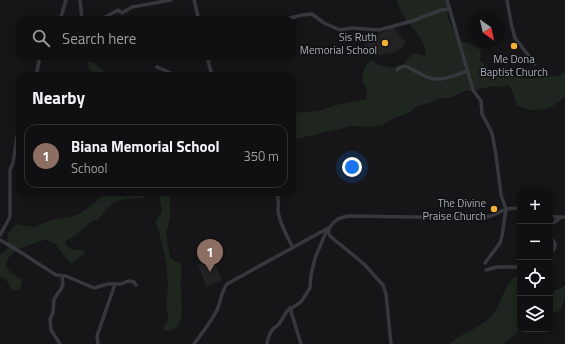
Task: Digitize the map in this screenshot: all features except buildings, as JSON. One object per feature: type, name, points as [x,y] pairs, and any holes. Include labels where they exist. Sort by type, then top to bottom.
[{"type":"street","points":[[61,16],[66,0]]},
{"type":"street","points":[[80,0],[82,16]]},
{"type":"street","points":[[107,16],[118,10],[122,13],[132,7],[171,0]]},
{"type":"street","points":[[194,0],[198,16]]},
{"type":"street","points":[[447,0],[473,90],[481,101],[482,114],[492,133],[501,194],[506,209],[500,243],[485,263]]},
{"type":"street","points":[[507,0],[515,38],[534,64]]},
{"type":"street","points":[[296,16],[302,14],[312,14],[324,24],[340,30],[352,28],[379,30],[412,21],[441,10],[449,9]]},
{"type":"street","points":[[37,72],[39,60]]},
{"type":"street","points":[[208,60],[211,72]]},
{"type":"street","points":[[396,70],[400,66],[411,67],[420,74],[438,80],[468,71]]},
{"type":"street","points":[[157,67],[169,72]]},
{"type":"street","points":[[0,235],[10,217],[10,170],[13,163],[16,143]]},
{"type":"street","points":[[277,196],[279,201],[278,212],[293,248]]},
{"type":"street","points":[[267,344],[272,330],[290,308],[301,302],[310,288],[315,258],[326,232],[338,218],[348,216],[480,218],[491,216],[506,209],[517,208]]},
{"type":"street","points":[[553,216],[560,218]]},
{"type":"street","points":[[551,224],[560,218],[565,217]]},
{"type":"street","points":[[194,344],[213,318],[218,308],[222,291],[227,284],[329,229]]},
{"type":"street","points":[[329,229],[330,236],[364,264],[383,285],[391,344]]},
{"type":"street","points":[[0,240],[56,275],[70,278],[94,288],[108,284],[121,284],[128,281],[134,282],[136,285]]},
{"type":"street","points":[[553,241],[555,243],[555,248],[553,250]]},
{"type":"street","points":[[486,270],[496,267],[517,267]]},
{"type":"street","points":[[60,344],[50,330],[50,319],[53,313],[54,299],[61,289],[62,276]]},
{"type":"street","points":[[98,344],[97,336],[115,284]]},
{"type":"street","points":[[290,308],[300,344]]},
{"type":"shaded area","points":[[397,0],[446,0],[448,19],[451,27],[461,41],[469,44],[469,48],[477,48],[481,50],[480,61],[491,70],[501,75],[510,74],[516,77],[528,79],[562,75],[565,71],[565,96],[556,104],[548,108],[530,110],[517,106],[509,85],[502,87],[492,86],[477,90],[465,91],[450,98],[438,98],[432,102],[417,106],[409,113],[391,119],[383,125],[370,127],[351,126],[296,139],[296,113],[318,111],[336,105],[367,99],[366,86],[362,81],[362,78],[366,66],[372,60],[376,64],[392,68],[404,64],[406,60],[414,53],[424,56],[426,52],[422,41],[403,15]]},
{"type":"shaded area","name":"Sis Ruth Memorial School","points":[[393,27],[405,41],[402,48],[393,53],[369,56],[364,45],[370,38]]},
{"type":"shaded area","points":[[88,62],[94,63],[105,72],[92,72],[88,67]]},
{"type":"shaded area","points":[[101,196],[149,196],[114,202],[97,220],[94,220],[76,235],[65,241],[66,245],[72,250],[82,250],[86,253],[72,263],[68,261],[56,245],[46,239],[17,250],[5,264],[10,272],[22,280],[20,290],[12,290],[5,278],[0,277],[0,254],[7,249],[8,234],[16,224],[34,227],[55,219],[71,217],[79,214],[96,202]]},
{"type":"shaded area","points":[[159,196],[171,196],[170,218],[166,234],[170,258],[181,264],[182,309],[180,323],[171,330],[163,331],[168,321],[166,307],[168,287],[166,262],[157,224],[155,222],[162,212]]},
{"type":"shaded area","points":[[213,258],[222,280],[207,287],[198,265]]},
{"type":"shaded area","points":[[517,276],[518,332],[516,334],[503,344],[449,344],[491,317],[498,307],[506,288],[512,279]]},
{"type":"shaded area","points":[[565,286],[563,304],[559,311],[555,313],[553,313],[553,292]]},
{"type":"place","name":"Sis Ruth Memorial School","points":[[385,43]]},
{"type":"place","name":"Me Dona Baptist Church","points":[[514,46]]},
{"type":"place","name":"The Divine Praise Church","points":[[494,209]]},
{"type":"place","name":"Biana Memorial School","points":[[210,272]]}]
